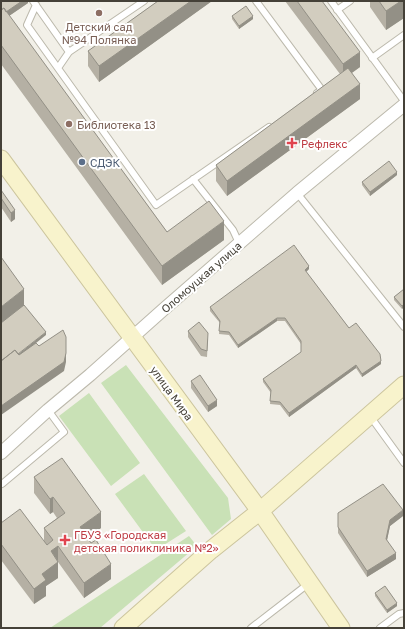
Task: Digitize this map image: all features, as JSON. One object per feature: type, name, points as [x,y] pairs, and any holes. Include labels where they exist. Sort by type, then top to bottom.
[{"type":"street","name":"Оломоуцкая улица","points":[[1,453],[239,243],[404,105]]},
{"type":"street","name":"улица Мира","points":[[1,160],[260,511],[341,628]]},
{"type":"street","points":[[123,628],[212,550],[260,511],[370,416],[404,385]]},
{"type":"lane","points":[[58,68],[69,52],[144,1]]},
{"type":"lane","points":[[256,1],[322,90],[309,99]]},
{"type":"lane","points":[[331,1],[404,101]]},
{"type":"lane","points":[[338,10],[350,1]]},
{"type":"lane","points":[[34,3],[69,52]]},
{"type":"lane","points":[[34,3],[27,25],[156,205],[277,121]]},
{"type":"lane","points":[[372,58],[404,35]]},
{"type":"lane","points":[[193,179],[232,230],[239,243]]},
{"type":"lane","points":[[297,193],[404,327]]},
{"type":"lane","points":[[1,483],[2,484],[64,432],[48,410]]},
{"type":"lane","points":[[370,416],[404,463]]},
{"type":"lane","points":[[251,628],[310,583]]},
{"type":"lane","points":[[380,628],[400,614],[404,613]]},
{"type":"green space","points":[[126,365],[228,498],[231,519],[212,535],[101,383]]},
{"type":"green space","points":[[89,393],[140,463],[111,486],[59,416]]},
{"type":"green space","points":[[144,474],[186,531],[156,550],[115,494]]},
{"type":"green space","points":[[189,536],[197,546],[100,628],[50,628]]},
{"type":"building","points":[[1,1],[22,1],[6,12],[4,8],[1,10]]},
{"type":"building","points":[[158,1],[191,1],[99,66],[88,51]]},
{"type":"building","points":[[297,1],[322,1],[360,52],[343,64]]},
{"type":"building","points":[[379,1],[401,1],[386,11]]},
{"type":"building","points":[[246,6],[253,16],[239,26],[232,16]]},
{"type":"building","points":[[4,8],[167,232],[209,201],[224,221],[162,266],[1,45],[1,10]]},
{"type":"building","points":[[348,68],[360,84],[227,181],[216,165]]},
{"type":"building","points":[[389,161],[397,172],[370,192],[362,182]]},
{"type":"building","points":[[1,190],[15,210],[11,213],[1,198]]},
{"type":"building","points":[[294,245],[309,266],[305,270],[349,328],[356,323],[380,354],[381,361],[362,374],[356,365],[289,413],[280,402],[270,401],[271,390],[263,379],[301,352],[301,341],[285,318],[277,318],[238,345],[229,332],[219,331],[220,321],[210,307]]},
{"type":"building","points":[[1,257],[24,289],[1,307]]},
{"type":"building","points":[[404,289],[404,304],[402,306],[394,297]]},
{"type":"building","points":[[24,305],[46,332],[18,354],[15,350],[1,361],[1,323]]},
{"type":"building","points":[[199,322],[208,333],[207,351],[201,349],[188,331]]},
{"type":"building","points":[[63,330],[66,337],[66,353],[64,362],[1,406],[1,361],[15,350],[19,355],[36,343],[39,346]]},
{"type":"building","points":[[200,375],[217,400],[208,406],[191,381]]},
{"type":"building","name":"ГБУЗ «Городская детская поликлиника №2»","points":[[62,458],[101,512],[80,527],[91,543],[96,540],[111,564],[84,583],[58,546],[51,551],[58,562],[42,574],[46,580],[34,589],[1,544],[1,523],[20,509],[47,545],[53,540],[44,528],[65,513],[53,497],[50,499],[34,477]]},
{"type":"building","points":[[383,484],[403,510],[390,520],[386,539],[396,553],[367,571],[338,527],[338,513]]},
{"type":"building","points":[[385,586],[397,603],[387,610],[375,593]]},
{"type":"place","name":"Детский сад №94 Полянка","points":[[99,13]]},
{"type":"place","name":"Библиотека 13","points":[[69,124]]},
{"type":"place","name":"Рефлекс","points":[[292,143]]},
{"type":"place","name":"СДЭК","points":[[82,162]]},
{"type":"place","name":"ГБУЗ «Городская детская поликлиника №2»","points":[[65,540]]}]
